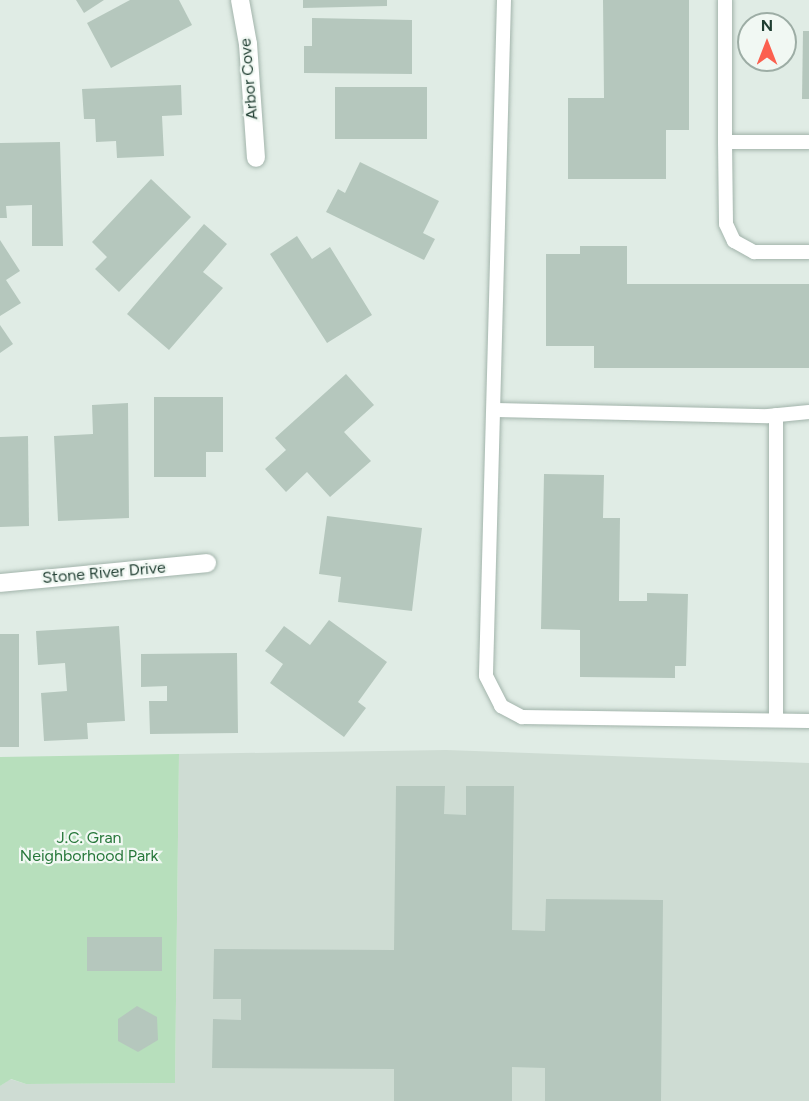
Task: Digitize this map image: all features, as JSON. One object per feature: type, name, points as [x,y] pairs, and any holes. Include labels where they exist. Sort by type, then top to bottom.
[{"type":"street","name":"Arbor Cove","points":[[240,0],[248,44],[256,158]]},
{"type":"street","name":"Stone River Drive","points":[[0,583],[207,563]]},
{"type":"lane","points":[[504,0],[496,410],[486,676],[501,706],[522,717],[809,721]]},
{"type":"lane","points":[[725,0],[726,224],[734,241],[754,252],[809,252]]},
{"type":"lane","points":[[725,142],[809,142]]},
{"type":"lane","points":[[496,410],[776,415],[809,412]]},
{"type":"lane","points":[[776,415],[776,720]]},
{"type":"shaded area","points":[[446,750],[809,763],[809,1101],[0,1101],[0,1086],[10,1079],[26,1084],[175,1083],[179,754]]},
{"type":"green space","name":"J.C. Gran Neighborhood Park","points":[[179,754],[175,1083],[26,1084],[11,1079],[0,1086],[0,757]]},
{"type":"building","points":[[76,0],[104,0],[84,13]]},
{"type":"building","points":[[130,0],[179,0],[192,25],[111,68],[87,23]]},
{"type":"building","points":[[303,0],[387,0],[387,6],[303,8]]},
{"type":"building","points":[[603,0],[689,0],[689,130],[666,130],[666,179],[568,179],[568,98],[604,98]]},
{"type":"building","points":[[312,18],[412,20],[412,74],[304,73],[304,46],[312,46]]},
{"type":"building","points":[[803,31],[809,31],[809,99],[802,99]]},
{"type":"building","points":[[181,85],[182,115],[162,116],[164,156],[117,158],[116,141],[96,142],[95,119],[84,119],[82,89]]},
{"type":"building","points":[[335,87],[427,87],[427,139],[335,139]]},
{"type":"building","points":[[60,142],[63,246],[32,246],[32,205],[6,206],[7,218],[0,218],[0,143]]},
{"type":"building","points":[[360,162],[439,201],[423,233],[435,239],[424,260],[326,212],[338,189],[345,193]]},
{"type":"building","points":[[151,179],[191,217],[119,292],[95,269],[107,257],[92,242]]},
{"type":"building","points":[[204,224],[227,244],[203,272],[223,288],[169,350],[127,314]]},
{"type":"building","points":[[297,236],[312,259],[330,247],[372,315],[327,343],[270,254]]},
{"type":"building","points":[[0,240],[20,271],[6,280],[21,303],[0,316]]},
{"type":"building","points":[[580,246],[627,246],[627,284],[809,284],[809,368],[594,368],[594,346],[546,346],[546,254],[580,254]]},
{"type":"building","points":[[0,325],[13,344],[0,353]]},
{"type":"building","points":[[346,374],[374,405],[344,432],[371,461],[330,497],[307,472],[286,492],[265,469],[286,450],[275,438]]},
{"type":"building","points":[[154,397],[223,397],[223,452],[206,452],[206,477],[154,477]]},
{"type":"building","points":[[128,403],[129,518],[58,521],[54,436],[93,434],[92,405]]},
{"type":"building","points":[[28,436],[29,526],[0,527],[0,437]]},
{"type":"building","points":[[544,474],[604,475],[603,518],[620,518],[619,601],[647,601],[647,593],[688,594],[686,666],[675,666],[675,678],[580,677],[580,630],[541,629]]},
{"type":"building","points":[[327,516],[422,528],[412,611],[338,602],[341,577],[319,574]]},
{"type":"building","points":[[329,620],[387,662],[358,702],[366,708],[344,737],[270,683],[283,664],[265,651],[284,626],[310,645]]},
{"type":"building","points":[[119,626],[125,721],[87,723],[88,739],[44,741],[41,693],[67,691],[65,663],[38,665],[36,631]]},
{"type":"building","points":[[0,634],[19,634],[19,747],[0,747]]},
{"type":"building","points":[[237,653],[238,733],[150,734],[149,701],[167,701],[167,686],[141,687],[141,654]]},
{"type":"building","points":[[396,786],[445,786],[444,814],[466,815],[466,786],[514,786],[512,930],[545,931],[546,899],[663,900],[661,1101],[545,1101],[545,1068],[512,1067],[512,1101],[394,1101],[394,1069],[212,1068],[213,1019],[241,1020],[241,999],[213,999],[214,949],[394,950]]},
{"type":"building","points":[[87,937],[162,937],[162,971],[87,971]]},
{"type":"building","points":[[137,1006],[157,1017],[158,1040],[138,1052],[118,1041],[118,1019]]}]
